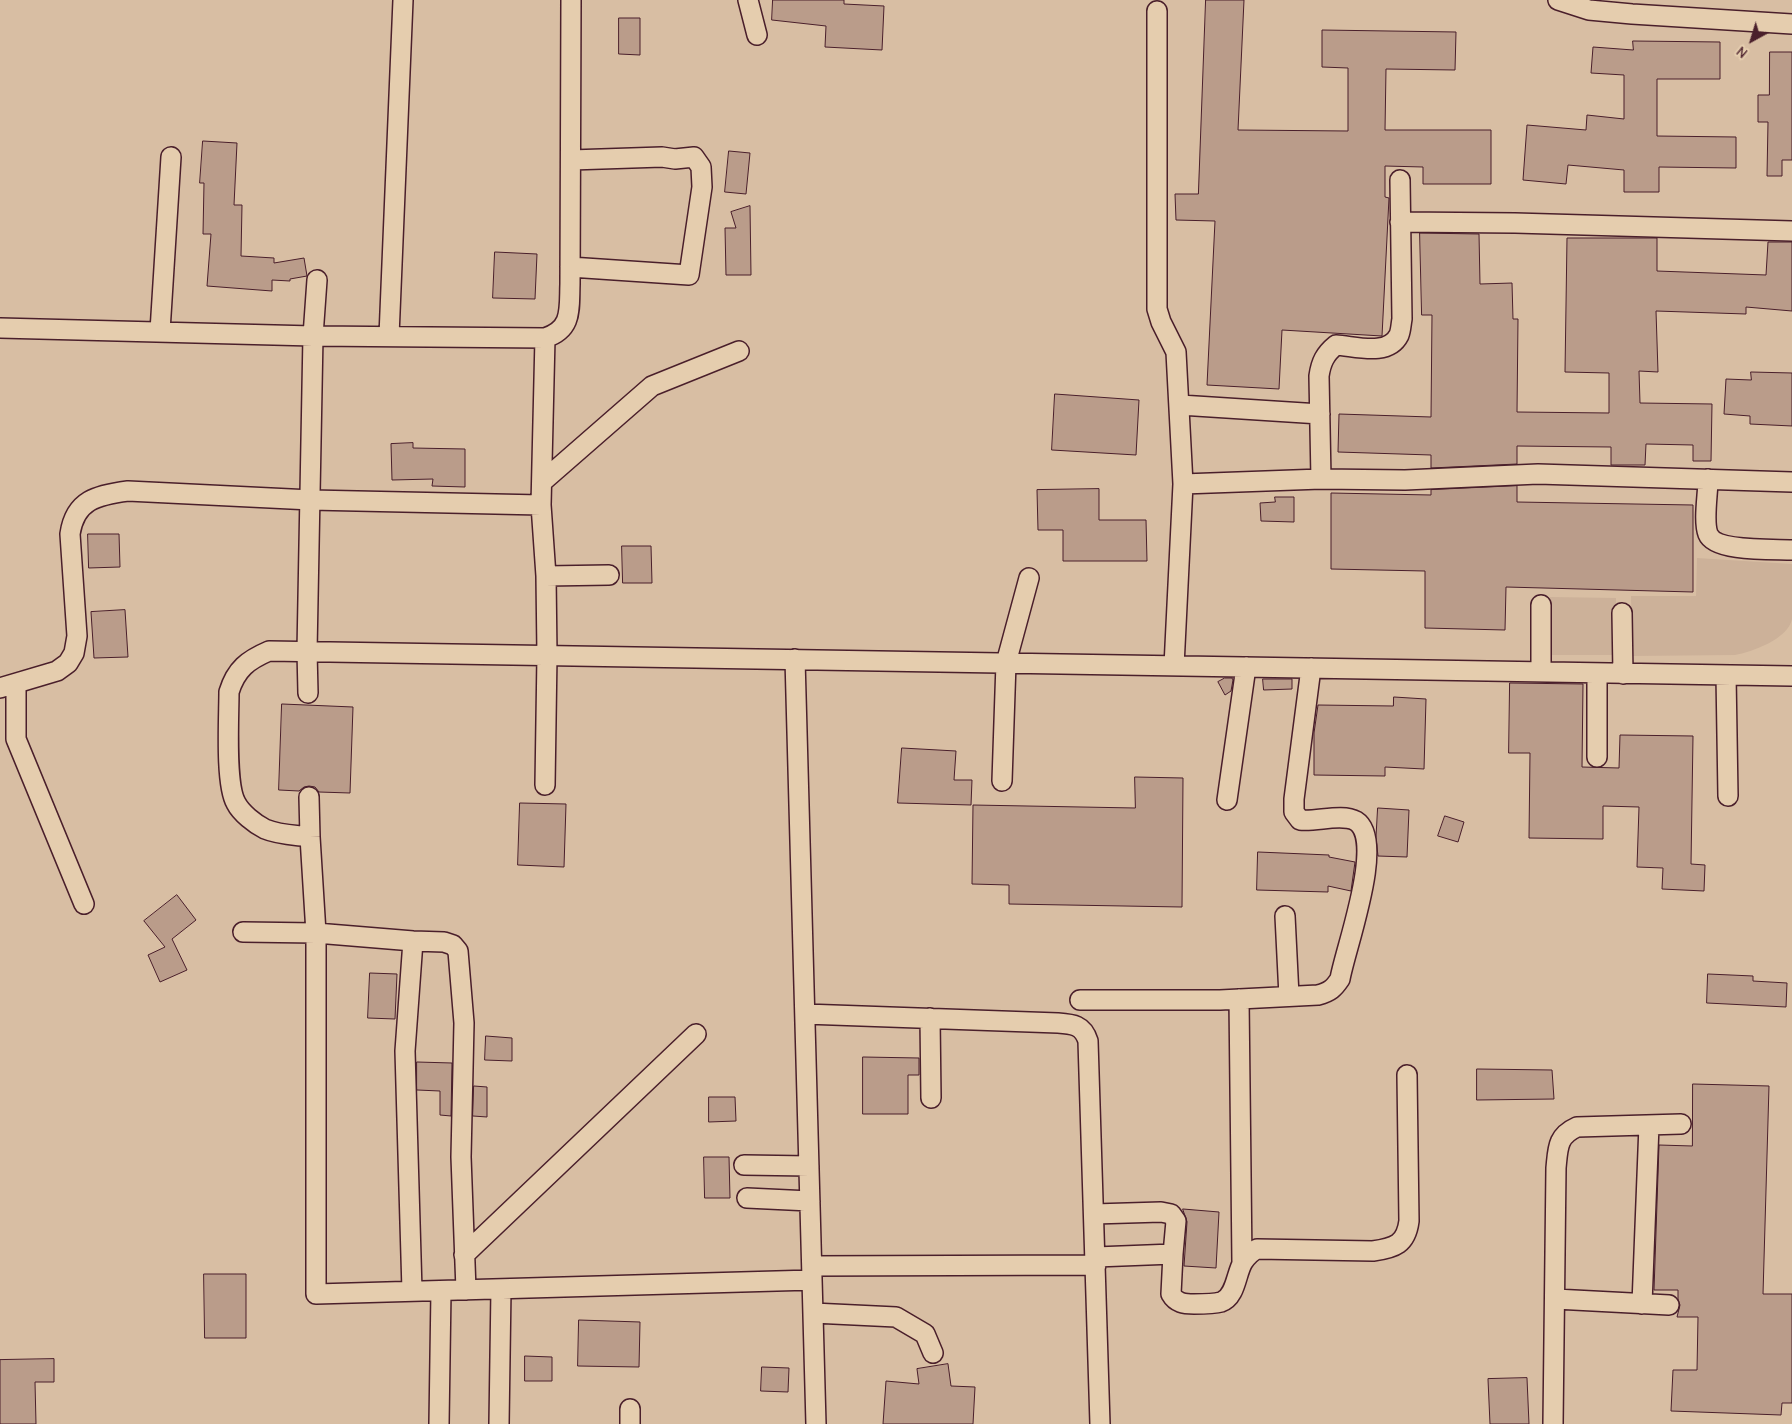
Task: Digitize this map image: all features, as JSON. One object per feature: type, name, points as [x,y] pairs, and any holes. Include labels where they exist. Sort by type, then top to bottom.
[{"type":"lane","points":[[389,336],[404,0]]},
{"type":"lane","points":[[0,328],[313,336],[545,338],[555,335],[566,324],[569,313],[571,0]]},
{"type":"lane","points":[[748,0],[757,35]]},
{"type":"lane","points":[[1558,0],[1589,10],[1792,24]]},
{"type":"lane","points":[[1158,10],[1157,309],[1161,322],[1176,352],[1183,484],[1174,666]]},
{"type":"lane","points":[[570,267],[689,275],[702,188],[702,166],[694,157],[675,159],[662,157],[571,160]]},
{"type":"lane","points":[[160,331],[172,158]]},
{"type":"lane","points":[[1321,479],[1320,370],[1327,352],[1336,345],[1380,349],[1392,344],[1399,334],[1402,319],[1400,180]]},
{"type":"lane","points":[[1400,222],[1515,223],[1792,231]]},
{"type":"lane","points":[[308,693],[307,651],[313,336],[317,280]]},
{"type":"lane","points":[[544,785],[548,655],[546,576],[541,505],[545,338]]},
{"type":"lane","points":[[542,482],[652,386],[739,351]]},
{"type":"lane","points":[[1180,405],[1320,414]]},
{"type":"lane","points":[[1183,484],[1321,479],[1405,480],[1538,474],[1792,482]]},
{"type":"lane","points":[[1708,479],[1706,522],[1708,534],[1714,542],[1725,546],[1792,550]]},
{"type":"lane","points":[[84,904],[16,739],[8,686],[57,671],[68,663],[74,653],[77,636],[70,534],[72,521],[79,509],[92,499],[106,494],[128,492],[311,500],[541,505]]},
{"type":"lane","points":[[546,576],[609,575]]},
{"type":"lane","points":[[1002,781],[1006,663],[1029,578]]},
{"type":"lane","points":[[1541,672],[1542,605]]},
{"type":"lane","points":[[1622,613],[1623,674]]},
{"type":"lane","points":[[310,838],[264,828],[250,819],[236,804],[230,782],[229,692],[233,678],[256,656],[269,650],[1792,676]]},
{"type":"lane","points":[[795,660],[816,1424]]},
{"type":"lane","points":[[1227,800],[1246,667]]},
{"type":"lane","points":[[1080,1000],[1239,999],[1328,993],[1335,988],[1340,978],[1366,878],[1368,849],[1367,838],[1358,822],[1346,817],[1311,821],[1300,820],[1294,812],[1294,799],[1311,668]]},
{"type":"lane","points":[[1596,673],[1597,757]]},
{"type":"lane","points":[[1726,675],[1728,796]]},
{"type":"lane","points":[[309,797],[316,933],[316,1294],[501,1289],[1096,1261],[1173,1254]]},
{"type":"lane","points":[[1285,916],[1289,996]]},
{"type":"lane","points":[[244,932],[316,933],[413,942],[444,942],[453,945],[458,951],[464,1023],[461,1157],[466,1290]]},
{"type":"lane","points":[[412,1291],[405,1050],[413,942]]},
{"type":"lane","points":[[1239,999],[1242,1263]]},
{"type":"lane","points":[[805,1014],[1058,1023],[1082,1028],[1088,1041],[1100,1424]]},
{"type":"lane","points":[[930,1018],[931,1098]]},
{"type":"lane","points":[[464,1255],[696,1034]]},
{"type":"lane","points":[[1094,1214],[1161,1212],[1171,1214],[1176,1221],[1171,1294],[1174,1300],[1182,1303],[1196,1304],[1223,1301],[1229,1296],[1234,1286],[1242,1263],[1248,1254],[1257,1249],[1373,1251],[1396,1245],[1403,1240],[1408,1221],[1407,1075]]},
{"type":"lane","points":[[1553,1424],[1556,1168],[1560,1139],[1567,1132],[1577,1127],[1681,1124]]},
{"type":"lane","points":[[1642,1304],[1649,1125]]},
{"type":"lane","points":[[744,1165],[809,1166]]},
{"type":"lane","points":[[747,1198],[810,1201]]},
{"type":"lane","points":[[499,1424],[501,1289]]},
{"type":"lane","points":[[439,1424],[440,1291]]},
{"type":"lane","points":[[1555,1299],[1669,1305]]},
{"type":"lane","points":[[813,1313],[896,1317],[925,1334],[933,1353]]},
{"type":"shaded area","points":[[0,0],[1792,0],[1792,1424],[0,1424]]},
{"type":"shaded area","points":[[1697,558],[1792,564],[1792,619],[1789,626],[1784,633],[1759,648],[1735,655],[1632,656],[1631,596],[1696,596]]},
{"type":"shaded area","points":[[1550,597],[1616,598],[1616,655],[1549,655]]},
{"type":"building","points":[[773,0],[844,0],[844,4],[884,6],[882,50],[825,47],[826,26],[772,20]]},
{"type":"building","points":[[1206,0],[1244,0],[1238,130],[1348,131],[1348,68],[1322,67],[1322,30],[1456,32],[1455,70],[1386,69],[1385,130],[1491,130],[1491,184],[1423,184],[1423,167],[1385,166],[1385,197],[1389,198],[1382,336],[1282,330],[1279,389],[1207,385],[1215,221],[1176,220],[1175,194],[1198,194]]},
{"type":"building","points":[[619,18],[640,18],[640,55],[619,54]]},
{"type":"building","points":[[1633,41],[1720,42],[1720,79],[1657,79],[1657,136],[1736,137],[1736,168],[1659,167],[1659,192],[1624,192],[1624,170],[1568,165],[1566,184],[1523,180],[1527,125],[1586,130],[1587,115],[1624,119],[1624,75],[1591,73],[1593,47],[1633,50]]},
{"type":"building","points":[[1770,52],[1792,52],[1792,160],[1782,160],[1782,176],[1767,176],[1768,122],[1758,122],[1758,95],[1769,95]]},
{"type":"building","points":[[203,141],[237,143],[234,205],[242,205],[241,256],[274,258],[274,263],[304,258],[307,276],[290,279],[290,281],[272,280],[272,291],[207,286],[211,234],[203,234],[204,183],[200,183]]},
{"type":"building","points":[[729,151],[750,153],[746,194],[725,192]]},
{"type":"building","points":[[750,206],[751,275],[726,275],[725,228],[736,228],[731,212]]},
{"type":"building","points":[[1420,233],[1479,234],[1480,284],[1512,283],[1513,319],[1518,319],[1517,412],[1609,413],[1609,373],[1565,372],[1567,238],[1657,238],[1657,271],[1766,275],[1768,242],[1792,242],[1792,311],[1746,307],[1746,314],[1656,311],[1658,372],[1639,371],[1640,403],[1712,404],[1711,461],[1693,461],[1693,445],[1646,444],[1645,465],[1611,465],[1611,447],[1517,446],[1517,464],[1431,468],[1431,455],[1338,452],[1339,414],[1431,417],[1432,315],[1422,315]]},
{"type":"building","points":[[495,252],[537,254],[535,299],[493,298]]},
{"type":"building","points":[[1751,372],[1792,373],[1792,426],[1750,424],[1750,416],[1724,414],[1726,379],[1751,380]]},
{"type":"building","points":[[1055,394],[1139,400],[1136,455],[1052,450]]},
{"type":"building","points":[[413,443],[413,448],[465,449],[465,487],[432,486],[433,479],[392,480],[391,444]]},
{"type":"building","points":[[1517,486],[1517,502],[1693,505],[1693,592],[1506,587],[1505,630],[1425,628],[1425,571],[1331,569],[1331,493],[1431,495],[1431,490]]},
{"type":"building","points":[[1099,489],[1099,520],[1146,520],[1147,561],[1063,561],[1063,530],[1038,530],[1037,490]]},
{"type":"building","points":[[1275,497],[1294,497],[1294,522],[1261,521],[1260,503],[1275,502]]},
{"type":"building","points":[[88,534],[119,534],[120,567],[89,568]]},
{"type":"building","points":[[622,546],[651,546],[652,583],[623,583]]},
{"type":"building","points":[[125,610],[128,657],[94,658],[91,612]]},
{"type":"building","points":[[1225,678],[1232,678],[1233,680],[1231,691],[1225,695],[1218,682]]},
{"type":"building","points":[[1263,679],[1292,679],[1292,689],[1264,690]]},
{"type":"building","points":[[1510,683],[1583,684],[1582,767],[1619,768],[1620,735],[1693,736],[1691,864],[1705,865],[1704,891],[1662,889],[1663,868],[1637,867],[1639,807],[1603,806],[1603,839],[1529,838],[1530,753],[1509,753]]},
{"type":"building","points":[[1394,697],[1426,699],[1424,769],[1385,767],[1385,776],[1314,775],[1314,733],[1318,705],[1393,706]]},
{"type":"building","points":[[282,704],[353,707],[350,793],[319,792],[315,787],[309,786],[299,791],[279,790]]},
{"type":"building","points":[[902,748],[956,751],[954,780],[972,780],[971,805],[898,803]]},
{"type":"building","points":[[1135,777],[1183,778],[1182,907],[1009,904],[1009,885],[972,884],[973,805],[1135,808]]},
{"type":"building","points":[[520,803],[566,804],[564,867],[518,865]]},
{"type":"building","points":[[1378,808],[1409,810],[1407,857],[1378,856],[1376,838]]},
{"type":"building","points":[[1445,816],[1464,822],[1458,842],[1438,836]]},
{"type":"building","points":[[1258,852],[1329,855],[1329,857],[1355,862],[1351,891],[1328,886],[1328,892],[1257,890]]},
{"type":"building","points":[[177,895],[196,920],[172,939],[187,970],[160,982],[148,955],[165,947],[144,921]]},
{"type":"building","points":[[370,973],[397,974],[395,1019],[368,1018]]},
{"type":"building","points":[[1708,974],[1753,976],[1753,981],[1787,983],[1786,1007],[1707,1003]]},
{"type":"building","points":[[486,1036],[512,1038],[512,1061],[485,1060]]},
{"type":"building","points":[[863,1057],[919,1058],[919,1075],[908,1075],[908,1114],[863,1114]]},
{"type":"building","points":[[417,1062],[452,1063],[451,1116],[440,1115],[440,1091],[417,1090]]},
{"type":"building","points":[[1477,1069],[1552,1070],[1554,1099],[1477,1100]]},
{"type":"building","points":[[1693,1084],[1769,1086],[1763,1294],[1792,1294],[1792,1403],[1782,1403],[1781,1415],[1671,1411],[1673,1370],[1697,1370],[1698,1317],[1677,1317],[1680,1305],[1678,1290],[1654,1290],[1659,1145],[1692,1146]]},
{"type":"building","points":[[474,1086],[487,1087],[487,1117],[473,1116]]},
{"type":"building","points":[[709,1097],[735,1097],[736,1121],[709,1122]]},
{"type":"building","points":[[704,1157],[729,1157],[730,1198],[705,1198]]},
{"type":"building","points":[[1183,1209],[1219,1212],[1216,1268],[1184,1266],[1187,1222]]},
{"type":"building","points":[[204,1274],[246,1274],[246,1338],[205,1338]]},
{"type":"building","points":[[579,1320],[640,1322],[639,1367],[578,1366]]},
{"type":"building","points":[[525,1356],[552,1357],[552,1381],[525,1381]]},
{"type":"building","points":[[54,1359],[54,1382],[35,1382],[36,1424],[0,1424],[0,1360]]},
{"type":"building","points":[[948,1364],[951,1386],[975,1387],[973,1424],[883,1424],[886,1381],[919,1384],[917,1369]]},
{"type":"building","points":[[762,1367],[789,1368],[788,1392],[761,1391]]},
{"type":"building","points":[[1527,1378],[1529,1424],[1490,1424],[1488,1379]]}]
